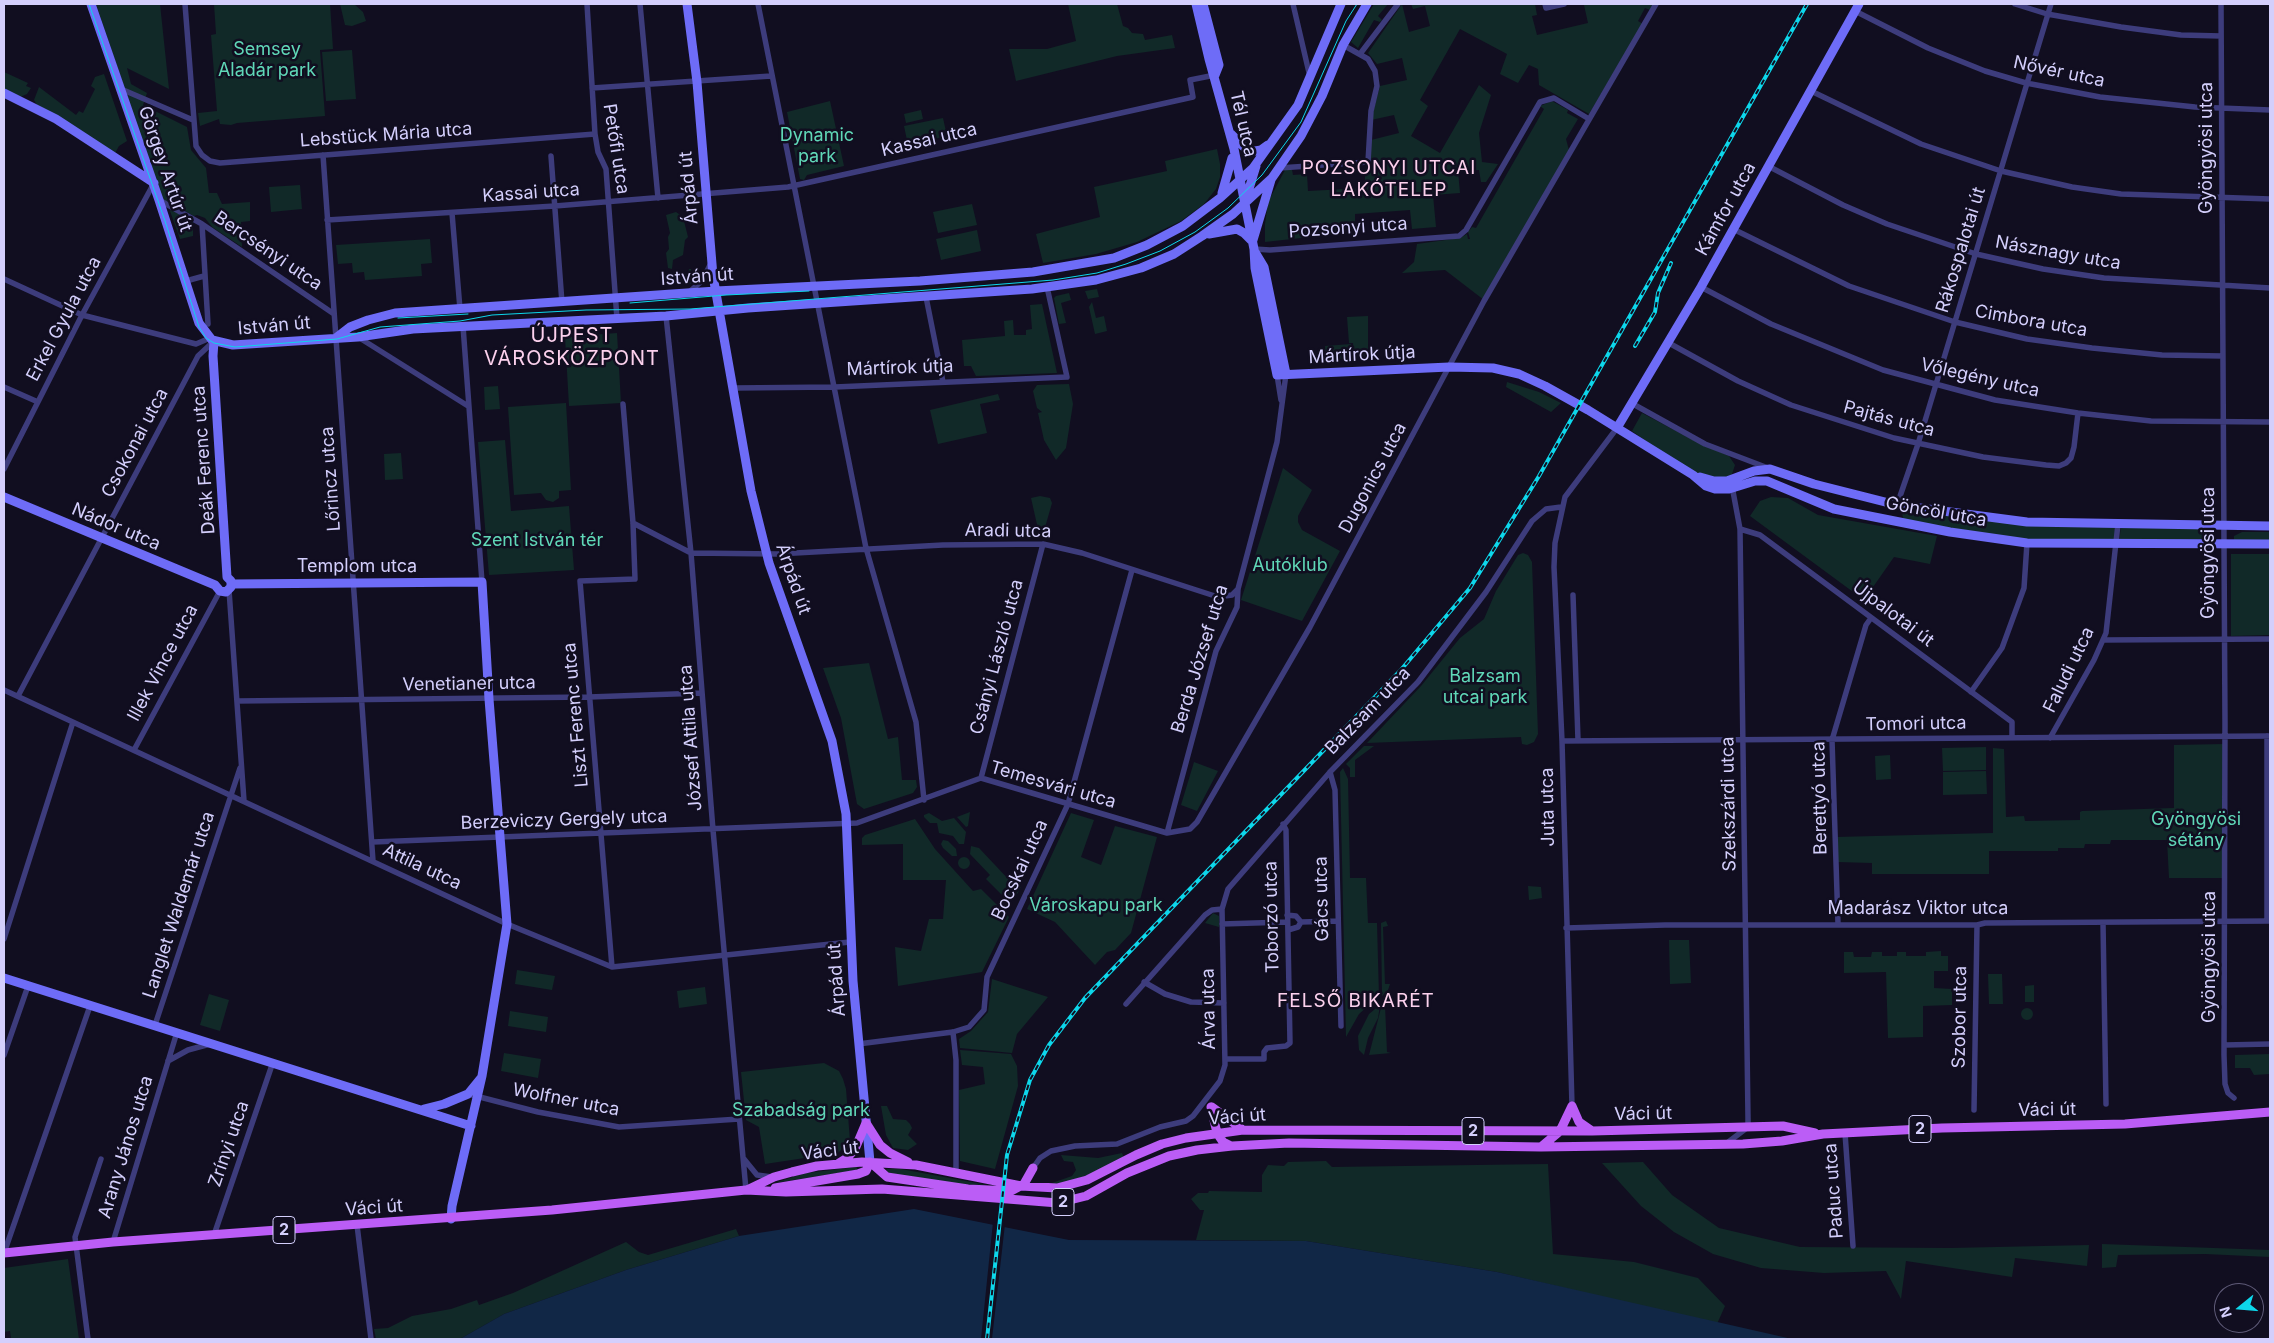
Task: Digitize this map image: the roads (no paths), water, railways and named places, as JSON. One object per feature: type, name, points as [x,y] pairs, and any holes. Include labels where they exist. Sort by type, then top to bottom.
[{"type":"main road","points":[[1541,1147],[1560,1131],[1572,1106]]},
{"type":"main road","points":[[1572,1106],[1579,1122],[1592,1131]]},
{"type":"main road","points":[[1211,1107],[1243,1130]]},
{"type":"main road","points":[[1211,1107],[1217,1133],[1224,1142],[1232,1146]]},
{"type":"main road","name":"Váci út","points":[[4,1253],[113,1242],[451,1219],[746,1190],[882,1189],[1043,1202],[1070,1200],[1086,1196],[1146,1164],[1197,1150],[1232,1146],[1296,1143],[1541,1147],[1726,1144],[1782,1141],[1823,1134],[2125,1124],[2270,1112]]},
{"type":"main road","points":[[835,1164],[847,1158],[854,1149],[866,1123],[887,1151],[916,1165]]},
{"type":"main road","name":"Váci út","points":[[746,1190],[774,1177],[835,1164],[870,1162],[916,1165],[1022,1186],[1046,1188],[1072,1186],[1162,1144],[1243,1130],[1592,1131],[1783,1126],[1823,1134]]},
{"type":"main road","points":[[1588,1146],[1574,1140],[1580,1134],[1592,1131]]},
{"type":"main road","points":[[765,1191],[858,1174],[866,1171],[870,1162],[886,1177],[968,1189],[1011,1191],[1022,1186],[1034,1167]]},
{"type":"main road","points":[[1034,1167],[1038,1180],[1046,1188]]},
{"type":"main road","points":[[882,1189],[930,1184]]},
{"type":"main road","points":[[968,1189],[993,1198]]},
{"type":"street","name":"Görgey Artúr út","points":[[91,4],[154,183],[199,323],[212,340]]},
{"type":"street","points":[[121,89],[193,120],[185,4]]},
{"type":"street","name":"Petőfi utca","points":[[587,4],[595,134],[598,152],[606,169],[610,202],[617,319]]},
{"type":"street","points":[[640,4],[658,198]]},
{"type":"street","name":"Árpád út","points":[[687,4],[697,82],[716,291],[721,310],[751,490],[766,554],[832,741],[846,824],[850,942],[870,1162]]},
{"type":"street","points":[[758,4],[866,548],[916,722],[924,800]]},
{"type":"street","name":"Tél utca","points":[[1196,4],[1234,149],[1240,181]]},
{"type":"street","name":"Tél utca","points":[[1204,4],[1219,64],[1215,75]]},
{"type":"street","points":[[1293,4],[1310,79]]},
{"type":"street","points":[[1220,198],[1240,181],[1257,162],[1275,140],[1298,104],[1341,4]]},
{"type":"street","points":[[1046,288],[1096,280],[1141,268],[1174,254],[1202,236],[1244,204],[1272,178],[1301,136],[1322,96],[1343,45],[1367,4]]},
{"type":"street","points":[[1360,54],[1378,27],[1398,4]]},
{"type":"street","points":[[1545,4],[1546,8],[1564,4]]},
{"type":"street","name":"Dugonics utca","points":[[1168,833],[1187,830],[1197,822],[1310,628],[1484,301],[1656,4]]},
{"type":"street","points":[[2015,4],[2048,14],[2121,27],[2181,34],[2221,36]]},
{"type":"street","name":"Rákospalotai út","points":[[1897,505],[1918,444],[2051,4]]},
{"type":"street","name":"Gyöngyösi utca","points":[[2221,4],[2226,923],[2225,1084],[2228,1093],[2234,1098]]},
{"type":"street","name":"Nővér utca","points":[[1857,7],[1928,48],[1985,71],[2026,83],[2100,97],[2222,109],[2270,110]]},
{"type":"street","name":"Kámfor utca","points":[[1617,428],[1634,404],[1667,342],[1733,229],[1857,7]]},
{"type":"street","points":[[1279,168],[1368,162],[1371,111],[1377,86],[1375,71],[1371,64],[1360,54],[1343,45]]},
{"type":"street","name":"Kassai utca","points":[[327,220],[555,206],[788,187],[1193,97],[1190,80],[1215,75]]},
{"type":"street","points":[[592,88],[648,86],[771,76]]},
{"type":"street","points":[[1811,91],[1921,144],[2001,171],[2072,187],[2121,194],[2270,199]]},
{"type":"street","points":[[4,93],[56,119],[154,183]]},
{"type":"street","name":"Pozsonyi utca","points":[[1253,246],[1270,250],[1459,236],[1466,230],[1540,102],[1554,98],[1589,119]]},
{"type":"street","name":"Lebstück Mária utca","points":[[193,120],[194,137],[200,153],[215,162],[595,134]]},
{"type":"street","points":[[1229,131],[1249,152],[1261,150],[1275,140]]},
{"type":"street","points":[[1220,198],[1227,183],[1234,149]]},
{"type":"street","name":"Lőrincz utca","points":[[323,155],[373,861]]},
{"type":"street","points":[[551,156],[562,303]]},
{"type":"street","points":[[1244,204],[1257,162]]},
{"type":"street","name":"Násznagy utca","points":[[1768,166],[1843,206],[1887,224],[1976,254],[2043,269],[2104,278],[2270,288]]},
{"type":"street","points":[[1253,246],[1272,178]]},
{"type":"street","points":[[1240,181],[1244,204]]},
{"type":"street","name":"Erkel Gyula utca","points":[[4,469],[82,315],[154,183]]},
{"type":"street","name":"István út","points":[[336,337],[350,327],[380,316],[716,291],[960,278],[1065,267],[1114,258],[1148,245],[1183,226],[1220,198]]},
{"type":"street","name":"Bercsényi utca","points":[[159,200],[202,224],[334,314]]},
{"type":"street","name":"Berda József utca","points":[[1244,204],[1253,246],[1254,268],[1265,316],[1282,375]]},
{"type":"street","points":[[452,213],[460,309]]},
{"type":"street","points":[[202,224],[208,324]]},
{"type":"street","points":[[1202,236],[1236,229],[1244,233],[1253,246]]},
{"type":"street","name":"Cimbora utca","points":[[1733,229],[1850,286],[1955,322],[2026,339],[2092,348],[2162,355],[2223,356]]},
{"type":"street","name":"Berda József utca","points":[[1168,833],[1216,651],[1236,610],[1238,589],[1277,442],[1282,407],[1282,375],[1275,314],[1264,267],[1253,246]]},
{"type":"street","points":[[685,294],[700,284],[712,260]]},
{"type":"street","points":[[186,282],[204,276]]},
{"type":"street","points":[[4,279],[82,315],[196,344],[212,340]]},
{"type":"street","name":"Vőlegény utca","points":[[1700,287],[1771,324],[1883,370],[1994,400],[2078,413],[2151,421],[2270,422]]},
{"type":"street","name":"Mártírok útja","points":[[734,388],[1067,377],[1046,288]]},
{"type":"street","name":"István út","points":[[212,340],[233,346],[336,337],[358,337],[380,332],[463,326],[666,316],[721,310],[1046,288]]},
{"type":"street","points":[[926,297],[944,382]]},
{"type":"street","points":[[1265,316],[1275,314]]},
{"type":"street","name":"József Attila utca","points":[[666,316],[691,553],[713,830],[726,954],[746,1190]]},
{"type":"street","points":[[451,1219],[452,1206],[478,1098],[507,924],[488,699],[482,582],[463,326]]},
{"type":"street","points":[[358,337],[468,406]]},
{"type":"street","name":"Csokonai utca","points":[[18,696],[198,356],[212,340]]},
{"type":"street","name":"Deák Ferenc utca","points":[[212,340],[240,768],[244,801]]},
{"type":"street","name":"Pajtás utca","points":[[1667,342],[1738,381],[1791,405],[1918,444],[1983,457],[2059,466],[2071,458],[2078,413]]},
{"type":"street","points":[[196,344],[199,350],[198,356]]},
{"type":"street","points":[[1449,367],[1494,368],[1519,374],[1584,407],[1617,428],[1571,487],[1561,507]]},
{"type":"street","name":"Mártírok útja","points":[[1282,375],[1449,367]]},
{"type":"street","points":[[4,387],[38,402]]},
{"type":"street","points":[[622,404],[633,523],[691,553]]},
{"type":"street","name":"Göncöl utca","points":[[1634,404],[1705,444],[1814,484],[1897,505],[2027,522],[2270,526]]},
{"type":"street","name":"Göncöl utca","points":[[1617,428],[1693,475],[1732,485],[1767,481],[1834,509],[1905,523],[2027,543],[2116,545],[2270,544]]},
{"type":"street","name":"Göncöl utca","points":[[1732,485],[1758,470],[1775,470]]},
{"type":"street","name":"Szekszárdi utca","points":[[1732,485],[1740,528],[1748,1128]]},
{"type":"street","name":"Nádor utca","points":[[4,497],[218,588],[229,584]]},
{"type":"street","points":[[1883,519],[1890,517],[1897,505]]},
{"type":"street","points":[[1897,505],[1900,519],[1905,523]]},
{"type":"street","name":"Juta utca","points":[[1561,507],[1554,567],[1562,741],[1572,1106]]},
{"type":"street","name":"Balzsam utca","points":[[1222,909],[1231,885],[1283,824],[1330,772],[1418,682],[1435,661],[1486,592],[1532,521],[1546,509],[1561,507]]},
{"type":"street","name":"Liszt Ferenc utca","points":[[612,966],[580,581],[635,579],[633,523]]},
{"type":"street","name":"Faludi utca","points":[[2050,738],[2090,668],[2103,640],[2110,600],[2118,524]]},
{"type":"street","name":"Újpalotai út","points":[[1740,528],[1760,535],[2012,722],[2012,738]]},
{"type":"street","points":[[1971,692],[2002,648],[2024,588],[2027,543]]},
{"type":"street","name":"Aradi utca","points":[[691,553],[766,554],[866,548],[1043,544],[1074,550],[1218,597],[1232,596],[1238,589]]},
{"type":"street","name":"Csányi László utca","points":[[981,778],[1043,544]]},
{"type":"street","name":"Bocskai utca","points":[[953,1032],[969,1026],[984,1010],[987,976],[1068,804],[1132,570]]},
{"type":"street","points":[[218,588],[220,577],[229,584]]},
{"type":"street","name":"Templom utca","points":[[229,584],[482,582]]},
{"type":"street","name":"Illek Vince utca","points":[[134,750],[218,588]]},
{"type":"street","points":[[1573,595],[1578,740]]},
{"type":"street","name":"Berettyó utca","points":[[1838,924],[1832,740],[1866,625],[1871,618]]},
{"type":"street","points":[[2103,640],[2270,639]]},
{"type":"street","name":"Attila utca","points":[[4,690],[507,924],[612,966],[850,942]]},
{"type":"street","name":"Venetianer utca","points":[[237,702],[589,698],[702,693]]},
{"type":"street","points":[[4,939],[73,722]]},
{"type":"street","points":[[2268,736],[2269,921]]},
{"type":"street","name":"Tomori utca","points":[[1562,741],[2268,736]]},
{"type":"street","name":"Deák Ferenc utca","points":[[231,795],[240,768]]},
{"type":"street","name":"Gács utca","points":[[1330,772],[1335,790],[1340,1026]]},
{"type":"street","name":"Temesvári utca","points":[[846,824],[868,821],[981,778],[1168,833]]},
{"type":"street","name":"Langlet Waldemár utca","points":[[155,1025],[231,795]]},
{"type":"street","name":"Berzeviczy Gergely utca","points":[[373,842],[846,824]]},
{"type":"street","name":"Toborzó utca","points":[[1226,1059],[1264,1059],[1264,1052],[1268,1048],[1286,1046],[1290,1043],[1286,844],[1283,824]]},
{"type":"street","name":"Toborzó utca","points":[[1270,840],[1279,839],[1286,844]]},
{"type":"street","points":[[1126,1004],[1204,915],[1212,910],[1222,909]]},
{"type":"street","name":"Árva utca","points":[[1034,1167],[1043,1155],[1055,1150],[1075,1146],[1117,1144],[1188,1120],[1220,1081],[1226,1059],[1222,909]]},
{"type":"street","points":[[1287,915],[1296,916],[1301,922]]},
{"type":"street","points":[[1301,922],[1338,921]]},
{"type":"street","name":"Madarász Viktor utca","points":[[1566,928],[1838,924],[2226,923],[2269,921]]},
{"type":"street","points":[[1222,924],[1288,922]]},
{"type":"street","points":[[1288,930],[1298,927],[1301,922]]},
{"type":"street","points":[[2103,922],[2106,1104]]},
{"type":"street","name":"Szobor utca","points":[[1974,1110],[1977,925]]},
{"type":"street","points":[[4,978],[471,1126]]},
{"type":"street","points":[[1144,982],[1165,994],[1191,1002],[1224,1003]]},
{"type":"street","points":[[4,1056],[28,986]]},
{"type":"street","points":[[4,1253],[90,1006]]},
{"type":"street","name":"Arany János utca","points":[[113,1242],[177,1032]]},
{"type":"street","points":[[858,1044],[953,1032],[956,1060],[956,1172]]},
{"type":"street","name":"Arany János utca","points":[[168,1061],[188,1050],[213,1044]]},
{"type":"street","points":[[2225,1044],[2270,1044]]},
{"type":"street","name":"Zrínyi utca","points":[[214,1235],[273,1062]]},
{"type":"street","points":[[418,1109],[444,1104],[468,1094],[482,1076]]},
{"type":"street","name":"Wolfner utca","points":[[468,1094],[478,1098],[619,1128],[739,1119]]},
{"type":"street","points":[[1204,1100],[1211,1107]]},
{"type":"street","points":[[1726,1144],[1748,1128]]},
{"type":"street","name":"Paduc utca","points":[[1845,1133],[1853,1246]]},
{"type":"street","points":[[743,1158],[757,1175],[774,1177]]},
{"type":"street","points":[[88,1339],[75,1236],[101,1159]]},
{"type":"street","points":[[357,1225],[371,1339]]},
{"type":"water","points":[[914,1209],[1069,1240],[1306,1241],[1497,1272],[1792,1339],[460,1339],[504,1314],[626,1270],[739,1236]]},
{"type":"tram line","points":[[89,4],[165,221],[199,327],[206,338],[214,343],[235,347],[337,339],[380,327],[460,321],[492,315],[586,310],[690,309],[1053,280],[1097,273],[1160,251],[1195,232],[1228,208],[1262,175],[1301,122],[1346,21],[1357,4]]},
{"type":"tram line","points":[[630,303],[726,295],[809,291]]},
{"type":"tram line","points":[[398,318],[468,314]]},
{"type":"railway","points":[[987,1339],[1007,1155],[1030,1080],[1049,1045],[1085,998],[1400,671],[1470,588],[1539,476],[1807,4]]},
{"type":"railway","points":[[1635,346],[1655,312],[1658,293],[1671,263]]},
{"type":"district","name":"POZSONYI UTCAI LAKÓTELEP","points":[[1389,179]]},
{"type":"district","name":"ÚJPEST VÁROSKÖZPONT","points":[[572,348]]},
{"type":"district","name":"FELSŐ BIKARÉT","points":[[1356,1001]]},
{"type":"park label","name":"Semsey Aladár park","points":[[267,60]]},
{"type":"park label","name":"Dynamic park","points":[[817,146]]},
{"type":"park label","name":"Szent István tér","points":[[537,541]]},
{"type":"park label","name":"Autóklub","points":[[1290,566]]},
{"type":"park label","name":"Balzsam utcai park","points":[[1485,688]]},
{"type":"park label","name":"Gyöngyösi sétány","points":[[2196,830]]},
{"type":"park label","name":"Városkapu park","points":[[1096,906]]},
{"type":"park label","name":"Szabadság park","points":[[801,1111]]}]
